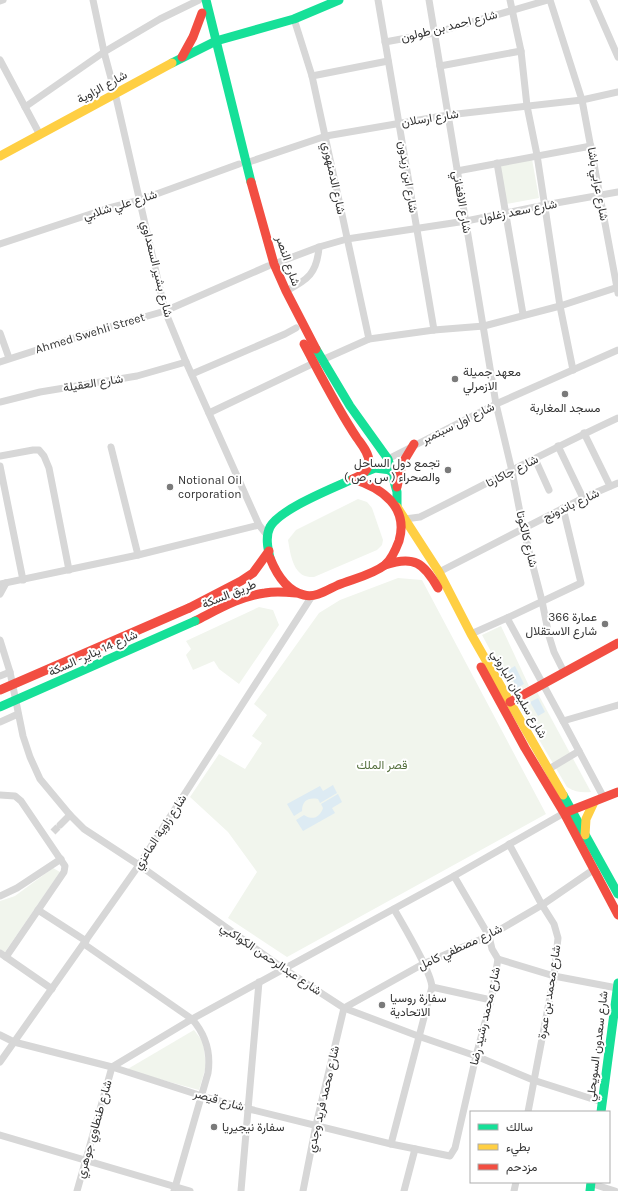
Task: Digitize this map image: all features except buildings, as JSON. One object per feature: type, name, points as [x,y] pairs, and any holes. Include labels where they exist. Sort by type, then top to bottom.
[{"type":"main road","name":"شارع النصر","points":[[199,0],[202,13],[213,42]]},
{"type":"main road","name":"شارع النصر","points":[[206,0],[213,42],[242,164],[279,295],[296,328],[318,362],[385,455],[397,492],[397,507]]},
{"type":"main road","name":"شارع الزاوية","points":[[0,156],[182,57],[213,42],[294,19],[339,0]]},
{"type":"main road","points":[[182,57],[194,37],[202,13]]},
{"type":"main road","name":"شارع النصر","points":[[271,265],[286,291],[340,412],[369,458]]},
{"type":"main road","points":[[397,492],[399,473],[404,457],[414,444]]},
{"type":"main road","points":[[365,472],[369,463],[369,458],[372,460],[378,459],[382,454],[385,455]]},
{"type":"main road","points":[[353,479],[371,485],[383,492],[397,507],[402,526],[399,541],[392,557],[385,565],[312,596],[296,593],[283,582],[274,568],[269,551],[267,535],[274,520],[289,511],[353,479],[357,478],[365,472],[380,468],[391,470]]},
{"type":"main road","name":"شارع سليمان الباروني","points":[[397,507],[439,572],[471,634],[549,769],[593,870],[618,915]]},
{"type":"main road","name":"طريق السكة","points":[[190,608],[253,573],[269,551]]},
{"type":"main road","name":"شارع سليمان الباروني","points":[[385,565],[395,561],[411,560],[425,568],[432,576],[524,748],[586,838],[618,894]]},
{"type":"main road","name":"طريق السكة","points":[[195,621],[247,597],[260,593],[276,591],[296,593]]},
{"type":"main road","name":"شارع 14 يناير- السكة","points":[[0,690],[190,608]]},
{"type":"main road","name":"شارع 14 يناير- السكة","points":[[0,707],[195,621]]},
{"type":"main road","points":[[510,702],[618,643]]},
{"type":"main road","points":[[568,811],[618,792]]},
{"type":"main road","points":[[586,838],[586,819],[594,802]]},
{"type":"main road","name":"شارع سعدون السويحلي","points":[[601,1111],[618,985]]},
{"type":"main road","name":"شارع سعدون السويحلي","points":[[605,1111],[618,1022]]},
{"type":"street","points":[[0,1],[4,0]]},
{"type":"street","name":"شارع بشير السعداوي","points":[[93,0],[165,311],[186,362],[259,525],[267,535]]},
{"type":"street","points":[[25,107],[104,52],[160,19],[199,0]]},
{"type":"street","name":"شارع ابن زيدون","points":[[378,0],[434,330]]},
{"type":"street","name":"شارع الافغاني","points":[[429,0],[496,404]]},
{"type":"street","points":[[510,0],[521,51],[527,106],[537,155],[560,306],[573,370]]},
{"type":"street","name":"شارع احمد بن طولون","points":[[385,42],[434,32],[549,0]]},
{"type":"street","name":"شارع عرابي باشا","points":[[549,0],[582,100],[618,289]]},
{"type":"street","points":[[593,0],[618,57]]},
{"type":"street","name":"شارع الدمنهوري","points":[[294,19],[312,76],[369,339]]},
{"type":"street","points":[[610,38],[618,37]]},
{"type":"street","points":[[440,66],[521,51]]},
{"type":"street","points":[[0,60],[40,135]]},
{"type":"street","points":[[312,76],[388,61]]},
{"type":"street","name":"شارع ارسلان","points":[[242,164],[326,136],[448,115],[582,100],[618,92]]},
{"type":"street","points":[[457,171],[591,146]]},
{"type":"street","points":[[497,163],[523,314]]},
{"type":"street","name":"شارع علي شلابي","points":[[0,244],[109,208],[140,200],[242,164]]},
{"type":"street","name":"شارع سعد زغلول","points":[[319,247],[347,239],[466,221],[618,192]]},
{"type":"street","points":[[286,291],[301,284],[312,272],[318,258],[319,247]]},
{"type":"street","name":"Ahmed Swehli Street","points":[[0,362],[102,328],[165,311],[271,265],[319,247]]},
{"type":"street","points":[[209,413],[369,339],[434,330],[484,326],[618,289]]},
{"type":"street","points":[[192,374],[296,328]]},
{"type":"street","points":[[0,333],[9,358]]},
{"type":"street","name":"شارع اول سبتمبر","points":[[385,455],[414,444],[496,404],[618,350]]},
{"type":"street","name":"شارع العقيلة","points":[[0,402],[40,392],[138,376],[186,362]]},
{"type":"street","name":"شارع كالكوتا","points":[[496,404],[512,471],[523,528],[554,652],[564,672]]},
{"type":"street","name":"شارع جاكارتا","points":[[404,518],[420,517],[558,446],[618,418]]},
{"type":"street","points":[[584,434],[610,486]]},
{"type":"street","points":[[558,446],[583,498]]},
{"type":"street","points":[[111,447],[138,555]]},
{"type":"street","points":[[0,456],[39,450],[44,456],[49,468],[69,570]]},
{"type":"street","points":[[534,459],[548,490]]},
{"type":"street","points":[[0,466],[22,580]]},
{"type":"street","name":"شارع باندونج","points":[[439,572],[583,498],[618,483]]},
{"type":"street","points":[[471,634],[581,583],[563,508]]},
{"type":"street","points":[[0,594],[3,583],[138,555],[259,525]]},
{"type":"street","name":"شارع زاوية الماعزي","points":[[0,1062],[139,865],[312,596]]},
{"type":"street","points":[[506,618],[604,798]]},
{"type":"street","name":"شارع عبدالرحمن الكواكبي","points":[[0,640],[10,672],[18,714],[30,757],[40,779],[70,816],[84,829],[139,865],[284,969],[344,1008],[476,1056],[533,1080],[602,1102]]},
{"type":"street","points":[[0,676],[10,672]]},
{"type":"street","points":[[563,721],[618,705]]},
{"type":"street","points":[[0,722],[18,714]]},
{"type":"street","points":[[549,769],[579,751]]},
{"type":"street","points":[[0,795],[15,796],[21,801],[65,864],[64,872],[38,910],[3,955],[52,989]]},
{"type":"street","points":[[112,1067],[259,982],[454,876],[568,811]]},
{"type":"street","points":[[60,825],[70,816]]},
{"type":"street","points":[[47,837],[53,832]]},
{"type":"street","name":"شارع محمد بن عمرة","points":[[509,844],[554,924],[558,938],[554,976],[528,1111]]},
{"type":"street","points":[[0,896],[17,888],[61,859]]},
{"type":"street","name":"شارع مصطفي كامل","points":[[344,1008],[423,964],[489,936],[542,905],[593,870]]},
{"type":"street","name":"شارع محمد رشيد رضا","points":[[442,1155],[450,1156],[454,1148],[476,1056],[492,1000],[498,959],[492,949],[489,936],[454,876]]},
{"type":"street","points":[[391,1144],[432,987],[423,964],[394,909]]},
{"type":"street","points":[[38,910],[192,1020],[204,1036],[209,1055],[208,1073],[174,1189]]},
{"type":"street","points":[[498,959],[554,976],[618,985]]},
{"type":"street","points":[[241,1191],[259,982]]},
{"type":"street","points":[[432,987],[492,1000]]},
{"type":"street","name":"شارع محمد فريد وجدي","points":[[303,1191],[316,1125],[344,1008]]},
{"type":"street","name":"شارع قيصر","points":[[0,1035],[14,1042],[112,1067],[202,1096],[249,1109],[442,1155]]},
{"type":"street","name":"شارع طنطاوي جوهري","points":[[77,1191],[112,1067]]},
{"type":"street","points":[[0,1135],[86,1160],[174,1189],[190,1191]]},
{"type":"street","points":[[404,1191],[415,1149]]},
{"type":"street","points":[[594,1186],[615,1191]]},
{"type":"green space","points":[[532,159],[539,198],[506,204],[499,165]]},
{"type":"green space","points":[[358,499],[367,502],[372,508],[383,540],[382,545],[377,550],[314,577],[306,576],[297,570],[292,560],[288,540],[296,530]]},
{"type":"green space","name":"قصر الملك","points":[[398,578],[422,580],[546,814],[287,957],[228,918],[257,872],[228,832],[190,797],[219,754],[245,769],[262,743],[252,736],[267,715],[254,704],[319,613],[340,600]]},
{"type":"green space","points":[[259,607],[273,610],[279,625],[239,684],[219,669],[214,661],[193,670],[186,655],[191,649],[186,641]]},
{"type":"green space","points":[[501,626],[529,686],[514,694],[482,635]]},
{"type":"green space","points":[[537,692],[591,792],[579,792],[567,787],[518,704]]},
{"type":"green space","points":[[53,868],[60,872],[5,952],[0,949],[0,901],[15,896]]},
{"type":"green space","points":[[194,1030],[203,1042],[206,1066],[199,1090],[126,1070]]},
{"type":"shaded area","points":[[515,666],[524,684],[517,688],[508,670]]},
{"type":"shaded area","points":[[538,698],[545,712],[538,716],[530,702]]},
{"type":"shaded area","points":[[333,785],[337,793],[320,803],[318,799],[306,800],[302,811],[294,816],[287,804],[320,786],[323,791]]},
{"type":"shaded area","points":[[338,794],[342,802],[332,808],[335,813],[303,831],[296,820],[304,815],[310,818],[318,816],[323,808],[321,804]]},
{"type":"tunnel","points":[[53,832],[60,825]]},
{"type":"traffic: fast","points":[[206,0],[251,182]]},
{"type":"traffic: fast","points":[[172,63],[216,41],[294,19],[339,0]]},
{"type":"traffic: fast","points":[[316,349],[350,406],[388,459],[397,492],[397,507]]},
{"type":"traffic: fast","points":[[365,472],[375,468],[391,470]]},
{"type":"traffic: fast","points":[[270,558],[267,543],[268,531],[276,520],[295,506],[353,479]]},
{"type":"traffic: fast","points":[[0,707],[195,621]]},
{"type":"traffic: fast","points":[[563,795],[618,894]]},
{"type":"traffic: fast","points":[[601,1111],[618,983]]},
{"type":"traffic: fast","points":[[590,1191],[591,1183]]},
{"type":"traffic: slow","points":[[0,156],[172,63]]},
{"type":"traffic: slow","points":[[397,507],[439,572],[471,634],[563,795]]},
{"type":"traffic: slow","points":[[585,835],[586,819],[594,802]]},
{"type":"traffic: jam","points":[[182,57],[193,37],[202,13]]},
{"type":"traffic: jam","points":[[251,182],[274,264],[286,291],[316,349]]},
{"type":"traffic: jam","points":[[304,344],[336,404],[368,455],[369,462],[366,471],[353,479]]},
{"type":"traffic: jam","points":[[397,487],[402,464],[414,444]]},
{"type":"traffic: jam","points":[[270,558],[275,570],[283,581],[292,590],[308,596],[321,593],[368,574],[385,565],[392,557],[399,541],[401,529],[400,518],[391,501],[383,494],[374,488],[353,479]]},
{"type":"traffic: jam","points":[[189,608],[241,581],[253,573],[269,551]]},
{"type":"traffic: jam","points":[[385,565],[404,561],[417,563],[428,572],[438,588]]},
{"type":"traffic: jam","points":[[195,621],[247,597],[273,592],[296,593]]},
{"type":"traffic: jam","points":[[0,690],[189,608]]},
{"type":"traffic: jam","points":[[510,702],[618,643]]},
{"type":"traffic: jam","points":[[481,667],[525,748],[564,813],[618,915]]},
{"type":"traffic: jam","points":[[567,812],[618,792]]},
{"type":"place","name":"معهد جميلة الازمرلي","points":[[455,379]]},
{"type":"place","name":"مسجد المغاربة","points":[[565,394]]},
{"type":"place","name":"تجمع دول الساحل والصحراء ( س , ص )","points":[[448,470]]},
{"type":"place","name":"Notional Oil corporation","points":[[170,487]]},
{"type":"place","name":"عمارة 366 شارع الاستقلال","points":[[605,624]]},
{"type":"place","name":"سفارة روسيا الاتحادية","points":[[382,1005]]},
{"type":"place","name":"سفارة نيجيريا","points":[[214,1127]]}]
